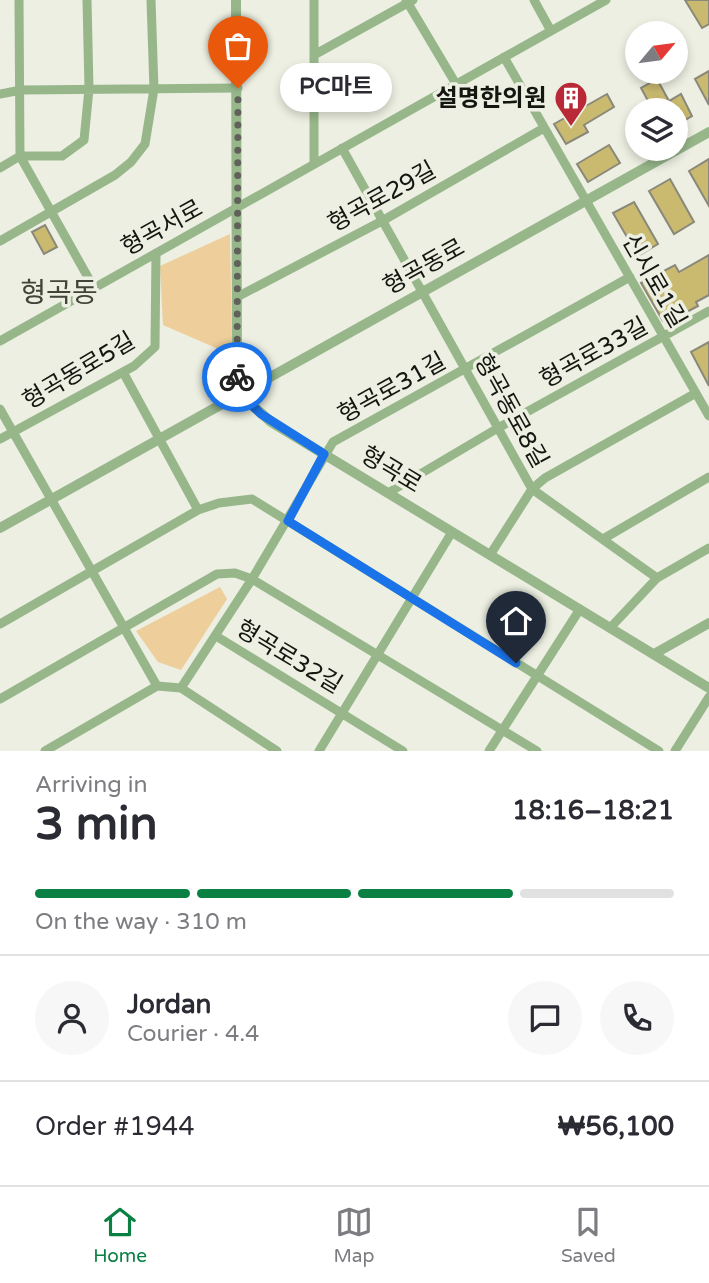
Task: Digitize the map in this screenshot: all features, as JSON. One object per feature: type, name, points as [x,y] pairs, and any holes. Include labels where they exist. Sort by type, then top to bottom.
[{"type":"street","points":[[19,0],[20,156],[94,288]]},
{"type":"street","points":[[0,168],[20,156],[62,156],[84,140],[89,89],[87,0]]},
{"type":"street","points":[[0,242],[115,175],[131,162],[145,144],[154,89],[151,0]]},
{"type":"street","points":[[236,0],[237,368],[240,394]]},
{"type":"street","points":[[314,0],[314,164]]},
{"type":"street","points":[[534,0],[551,31]]},
{"type":"street","name":"형곡서로","points":[[0,341],[606,0]]},
{"type":"street","points":[[314,55],[409,1],[456,84]]},
{"type":"street","points":[[504,58],[586,201]]},
{"type":"street","points":[[0,94],[21,90],[238,88]]},
{"type":"street","name":"형곡로29길","points":[[237,297],[383,221],[544,128]]},
{"type":"street","name":"형곡동로","points":[[0,528],[709,132]]},
{"type":"street","points":[[342,148],[422,292]]},
{"type":"street","name":"신시로1길","points":[[586,201],[709,416]]},
{"type":"street","name":"형곡동로5길","points":[[13,432],[134,366],[155,346],[156,253]]},
{"type":"street","name":"형곡로31길","points":[[324,454],[333,442],[630,277]]},
{"type":"street","name":"형곡동로8길","points":[[422,292],[532,489],[657,578]]},
{"type":"street","name":"형곡로33길","points":[[388,493],[498,428],[709,311]]},
{"type":"street","points":[[123,372],[198,510]]},
{"type":"street","points":[[490,555],[532,489],[545,478],[696,393]]},
{"type":"street","name":"형곡로","points":[[240,394],[271,422],[709,688]]},
{"type":"street","name":"형곡동로5길","points":[[0,409],[157,686]]},
{"type":"street","points":[[0,439],[13,432]]},
{"type":"street","name":"형곡로32길","points":[[181,688],[288,521],[324,454]]},
{"type":"street","points":[[603,539],[709,477]]},
{"type":"street","points":[[0,624],[198,510],[219,503],[252,499],[659,751]]},
{"type":"street","points":[[319,751],[452,532]]},
{"type":"street","points":[[610,628],[657,578],[709,548]]},
{"type":"street","points":[[0,699],[217,574],[235,573],[252,579]]},
{"type":"street","name":"형곡로32길","points":[[252,579],[537,751]]},
{"type":"street","points":[[489,751],[580,609]]},
{"type":"street","points":[[654,654],[709,623]]},
{"type":"street","name":"형곡로32길","points":[[216,636],[403,751]]},
{"type":"street","points":[[45,751],[157,686],[181,688],[278,751]]},
{"type":"street","points":[[675,751],[709,697]]},
{"type":"shaded area","points":[[230,234],[232,355],[163,325],[160,266]]},
{"type":"shaded area","points":[[220,587],[227,599],[181,670],[158,662],[136,631]]},
{"type":"building","points":[[685,0],[709,0],[709,24],[702,28]]},
{"type":"building","points":[[709,71],[709,105],[695,79]]},
{"type":"building","points":[[648,84],[660,84],[667,98],[646,98],[641,88]]},
{"type":"building","points":[[607,94],[614,107],[584,125],[588,132],[566,144],[554,124]]},
{"type":"building","points":[[609,145],[620,163],[588,182],[577,164]]},
{"type":"building","points":[[709,159],[709,206],[689,171]]},
{"type":"building","points":[[670,179],[694,222],[674,234],[649,191]]},
{"type":"building","points":[[634,202],[658,244],[638,256],[613,213]]},
{"type":"building","points":[[45,225],[57,247],[44,254],[32,232]]},
{"type":"building","points":[[709,255],[709,295],[696,302],[698,306],[668,322],[663,321],[641,283],[675,265],[679,272]]},
{"type":"building","points":[[709,342],[709,386],[691,352]]},
{"type":"way so far","points":[[237,377],[238,88]]},
{"type":"place","name":"PC마트","points":[[238,88]]},
{"type":"place","name":"설명한의원","points":[[571,128]]},
{"type":"district","name":"형곡동","points":[[59,293]]},
{"type":"route","points":[[237,377],[240,394],[261,414],[324,454],[288,521],[516,663]]}]
